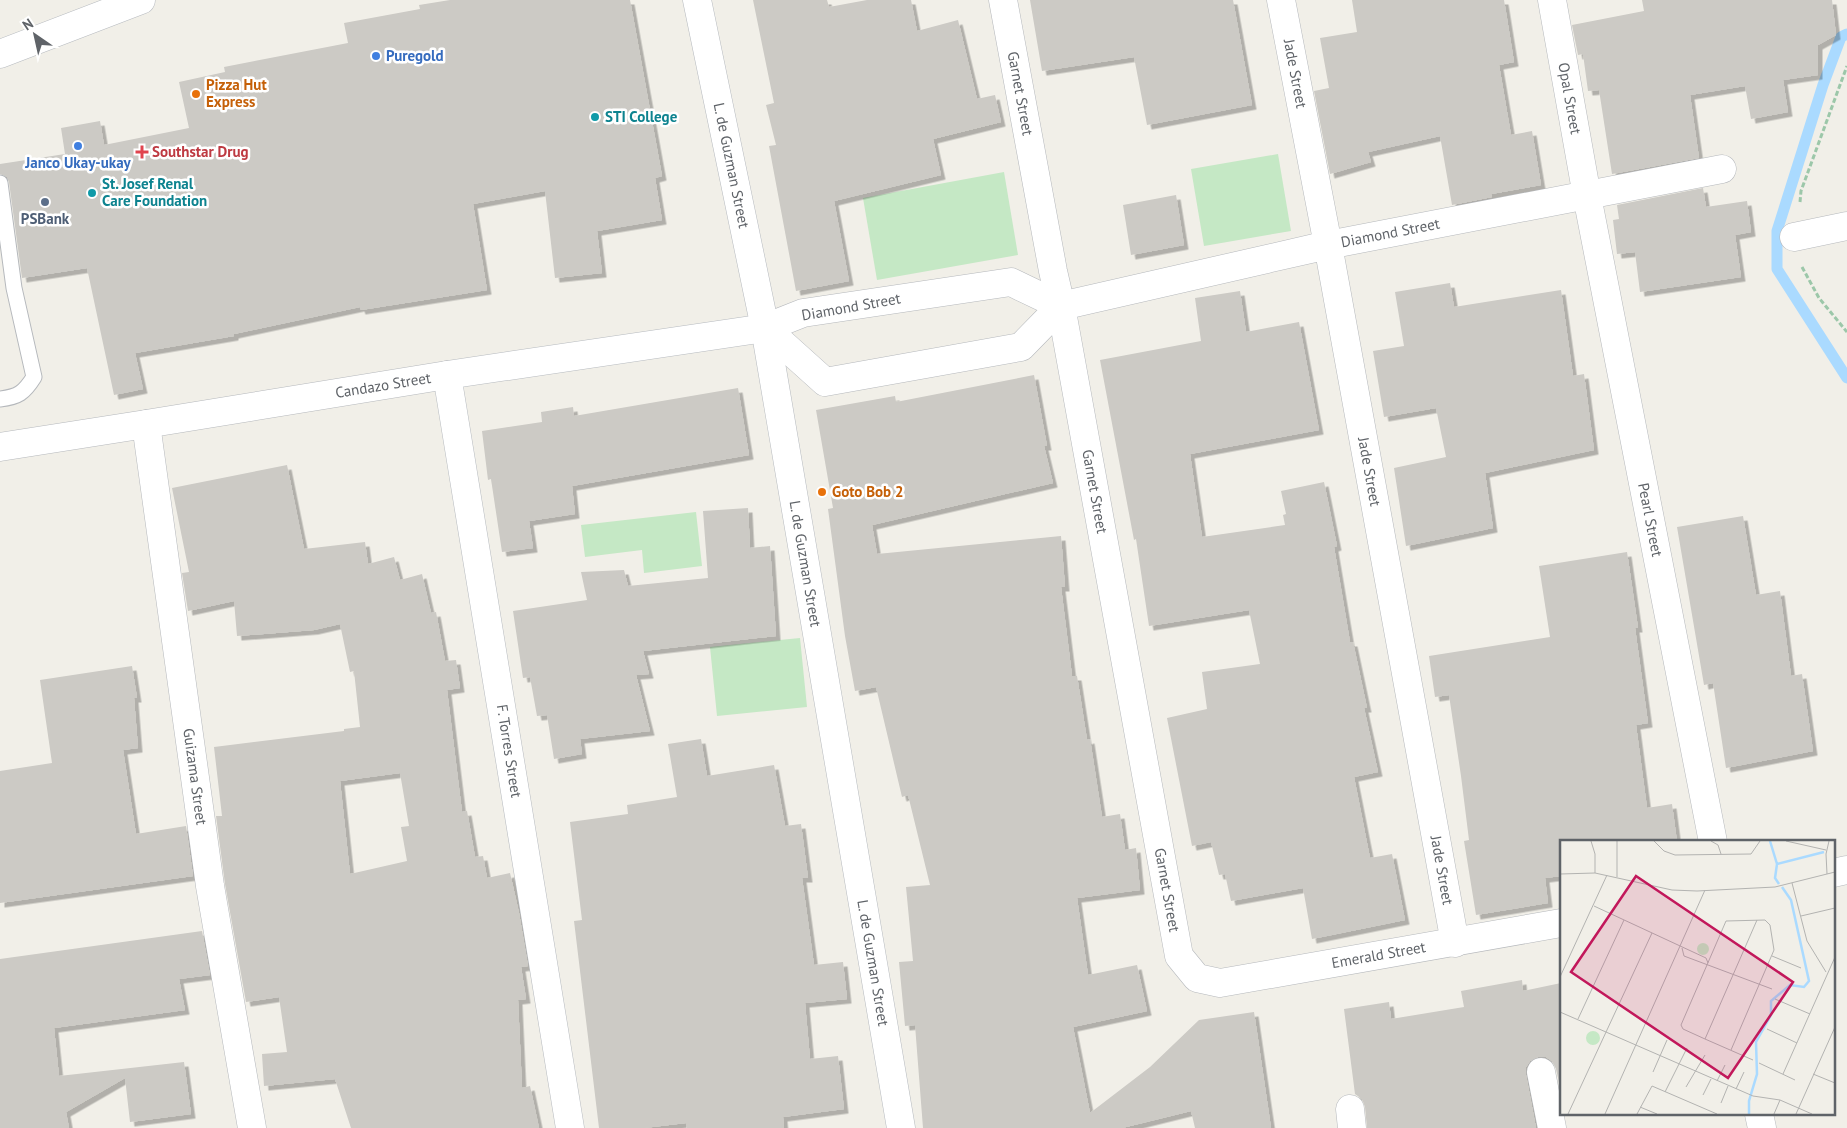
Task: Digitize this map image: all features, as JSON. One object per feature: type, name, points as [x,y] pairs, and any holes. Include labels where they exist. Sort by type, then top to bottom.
[{"type":"street","points":[[0,54],[141,0]]},
{"type":"street","name":"L. de Guzman Street","points":[[698,0],[765,328],[901,1128]]},
{"type":"street","name":"Garnet Street","points":[[1003,0],[1180,956],[1197,978]]},
{"type":"street","name":"Jade Street","points":[[1281,0],[1328,245],[1455,943]]},
{"type":"street","name":"Opal Street","points":[[1552,0],[1587,196]]},
{"type":"street","name":"Diamond Street","points":[[765,328],[803,313],[1011,282],[1061,306],[1328,245],[1722,169]]},
{"type":"street","name":"Pearl Street","points":[[1587,196],[1713,840]]},
{"type":"street","points":[[1794,237],[1847,226]]},
{"type":"street","points":[[765,328],[825,382],[1020,347],[1061,306]]},
{"type":"street","name":"Candazo Street","points":[[0,446],[447,375],[765,328]]},
{"type":"street","name":"F. Torres Street","points":[[447,375],[570,1128]]},
{"type":"street","name":"Guizama Street","points":[[146,424],[210,886],[252,1128]]},
{"type":"street","points":[[1834,873],[1847,870]]},
{"type":"street","name":"Emerald Street","points":[[1197,978],[1220,983],[1560,923]]},
{"type":"street","points":[[1541,1072],[1552,1128]]},
{"type":"lane","points":[[0,183],[14,288],[34,377],[26,390],[13,398],[0,399]]},
{"type":"green space","points":[[1278,154],[1291,231],[1204,246],[1191,169]]},
{"type":"green space","points":[[1004,172],[1018,255],[877,280],[863,198]]},
{"type":"green space","points":[[696,512],[702,566],[644,573],[642,550],[585,557],[581,525]]},
{"type":"green space","points":[[800,638],[807,707],[717,716],[710,647]]},
{"type":"building","points":[[450,0],[630,0],[662,176],[655,178],[662,220],[597,231],[602,273],[555,278],[545,191],[473,204],[487,290],[361,310],[360,307],[234,334],[234,336],[135,353],[143,389],[114,395],[87,268],[22,278],[9,182],[7,177],[0,174],[0,164],[65,154],[61,128],[100,121],[104,145],[189,128],[179,82],[225,72],[224,67],[348,43],[344,23],[420,9],[419,5]]},
{"type":"building","points":[[753,0],[827,0],[829,7],[867,0],[911,0],[917,31],[958,20],[977,99],[995,95],[1001,122],[933,139],[941,175],[834,201],[849,281],[796,291],[769,146],[776,145],[766,105],[774,103]]},
{"type":"building","points":[[1030,0],[1233,0],[1252,105],[1147,125],[1134,57],[1042,71]]},
{"type":"building","points":[[1352,0],[1504,0],[1514,62],[1499,65],[1511,135],[1532,131],[1541,185],[1491,194],[1492,197],[1452,205],[1440,136],[1368,152],[1371,162],[1330,174],[1314,91],[1329,88],[1320,38],[1357,32]]},
{"type":"building","points":[[1642,0],[1832,0],[1836,35],[1818,45],[1818,75],[1783,80],[1788,112],[1751,119],[1745,86],[1690,95],[1699,158],[1612,174],[1599,90],[1588,91],[1583,54],[1578,55],[1572,25],[1644,11]]},
{"type":"building","points":[[1703,188],[1706,207],[1747,201],[1751,232],[1735,235],[1741,277],[1640,292],[1635,252],[1617,254],[1613,220],[1619,219],[1617,205]]},
{"type":"building","points":[[1176,195],[1184,245],[1131,255],[1123,205]]},
{"type":"building","points":[[1450,283],[1454,307],[1561,290],[1573,376],[1584,374],[1594,450],[1485,473],[1493,528],[1406,546],[1394,468],[1446,457],[1436,408],[1384,417],[1373,351],[1404,346],[1395,292]]},
{"type":"building","points":[[1240,291],[1246,332],[1299,322],[1319,430],[1190,454],[1202,537],[1285,525],[1283,515],[1286,514],[1281,491],[1324,482],[1337,546],[1334,547],[1350,642],[1353,642],[1367,708],[1364,708],[1378,772],[1354,777],[1370,858],[1392,854],[1405,920],[1312,939],[1303,888],[1231,901],[1225,874],[1219,875],[1211,842],[1192,846],[1167,718],[1207,709],[1202,672],[1260,664],[1249,610],[1149,626],[1136,539],[1134,540],[1100,360],[1201,341],[1195,298]]},
{"type":"building","points":[[1034,375],[1047,446],[1044,446],[1053,483],[872,525],[877,554],[1061,536],[1065,587],[1061,587],[1072,676],[1077,676],[1087,740],[1090,739],[1102,817],[1120,814],[1125,850],[1136,848],[1140,890],[1077,898],[1088,975],[1137,965],[1147,1011],[1073,1027],[1090,1113],[1150,1067],[1199,1020],[1254,1012],[1271,1128],[1195,1128],[1191,1111],[1122,1128],[923,1128],[915,1025],[905,1026],[899,962],[913,961],[906,887],[930,885],[908,795],[902,797],[876,687],[855,691],[845,636],[828,509],[833,508],[816,410],[895,396],[896,402]]},
{"type":"building","points":[[738,388],[749,455],[572,486],[575,514],[529,521],[533,548],[502,552],[491,479],[488,480],[482,431],[542,422],[541,412],[573,407],[574,416]]},
{"type":"building","points":[[287,465],[304,549],[365,542],[368,564],[394,557],[400,580],[422,574],[431,613],[436,612],[445,661],[456,660],[460,688],[447,690],[462,812],[467,811],[475,857],[483,856],[487,878],[510,873],[519,913],[528,966],[521,967],[526,999],[518,1000],[522,1088],[530,1086],[539,1128],[351,1128],[335,1079],[264,1086],[262,1054],[287,1052],[279,997],[246,1002],[225,884],[216,816],[222,816],[214,747],[344,731],[344,729],[360,727],[354,671],[350,672],[340,624],[314,630],[237,636],[234,601],[188,611],[182,573],[189,572],[172,488]],"holes":[[[400,773],[409,826],[401,827],[407,861],[350,874],[340,781]]]},
{"type":"building","points":[[748,508],[750,548],[770,546],[776,636],[643,651],[649,674],[636,675],[650,731],[580,739],[582,754],[554,759],[547,715],[537,716],[530,677],[523,678],[513,611],[587,600],[581,572],[624,570],[628,586],[708,578],[703,511]]},
{"type":"building","points":[[1743,516],[1756,595],[1780,591],[1791,676],[1802,674],[1813,751],[1726,768],[1713,683],[1704,685],[1677,527]]},
{"type":"building","points":[[1627,552],[1638,628],[1635,628],[1648,723],[1636,725],[1647,808],[1672,804],[1677,840],[1560,840],[1560,876],[1545,878],[1548,903],[1476,915],[1464,841],[1469,840],[1449,695],[1435,697],[1429,656],[1550,637],[1539,566]]},
{"type":"building","points":[[132,666],[137,698],[134,698],[138,748],[123,750],[136,834],[186,826],[193,876],[0,903],[0,771],[52,763],[40,680]]},
{"type":"building","points":[[701,739],[707,776],[774,765],[785,826],[801,824],[808,878],[802,878],[814,965],[843,962],[847,999],[805,1003],[810,1059],[838,1056],[844,1109],[783,1117],[784,1128],[687,1128],[686,1123],[644,1128],[599,1128],[574,921],[582,920],[570,822],[628,814],[627,805],[677,797],[668,744]]},
{"type":"building","points":[[202,931],[210,975],[179,979],[185,1010],[54,1028],[59,1076],[184,1062],[191,1114],[130,1122],[125,1078],[66,1112],[69,1128],[0,1128],[0,959]]},
{"type":"building","points":[[1522,980],[1523,991],[1560,983],[1560,1087],[1556,1069],[1552,1061],[1546,1057],[1538,1057],[1530,1061],[1526,1067],[1536,1128],[1367,1128],[1365,1107],[1362,1099],[1355,1094],[1344,1009],[1389,1002],[1391,1019],[1464,1007],[1461,991]]},
{"type":"waterway","points":[[1847,34],[1841,37],[1823,85],[1777,231],[1777,269],[1847,378]]},
{"type":"place","name":"Puregold","points":[[376,56]]},
{"type":"place","name":"Pizza Hut Express","points":[[196,94]]},
{"type":"place","name":"STI College","points":[[595,117]]},
{"type":"place","name":"Janco Ukay-ukay","points":[[78,146]]},
{"type":"place","name":"Southstar Drug","points":[[142,152]]},
{"type":"place","name":"St. Josef Renal Care Foundation","points":[[92,193]]},
{"type":"place","name":"PSBank","points":[[45,202]]},
{"type":"place","name":"Goto Bob 2","points":[[822,492]]}]
